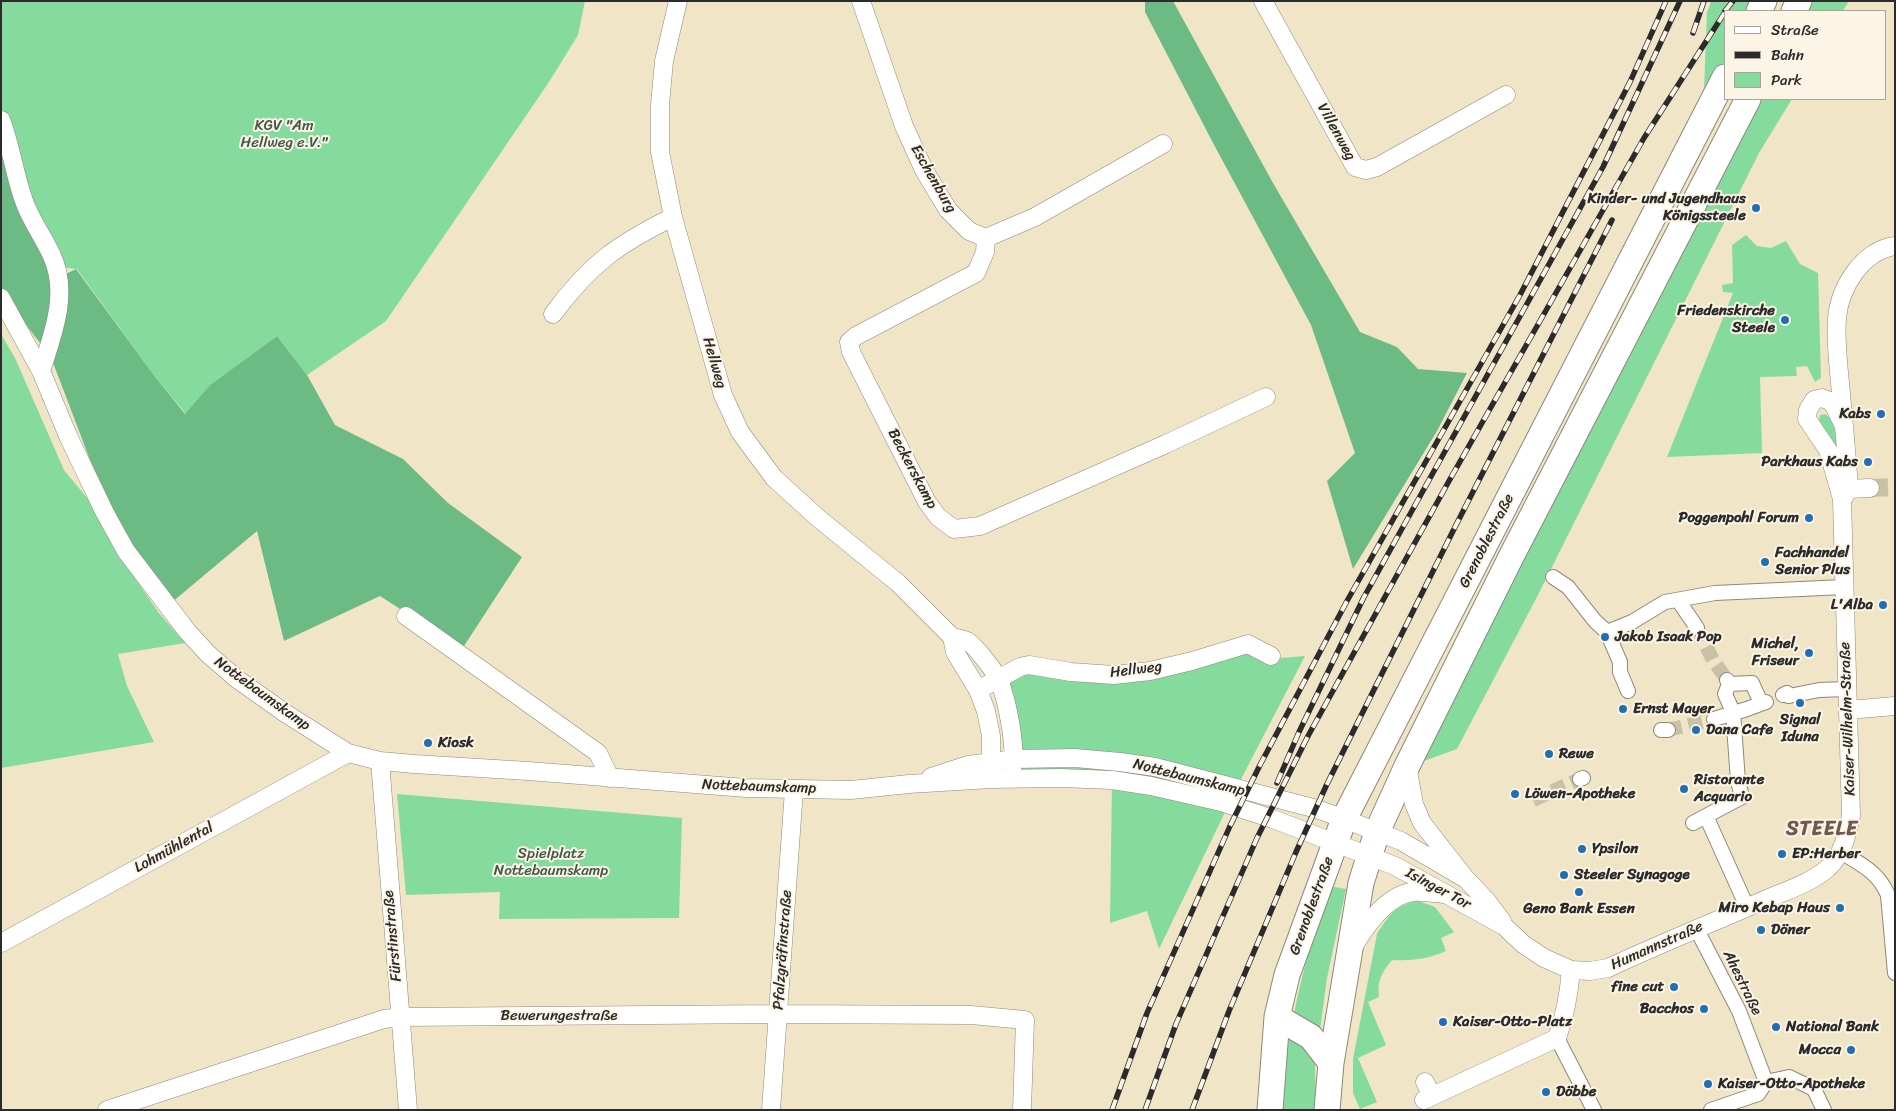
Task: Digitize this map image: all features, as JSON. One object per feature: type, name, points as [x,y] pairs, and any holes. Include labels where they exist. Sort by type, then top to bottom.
[{"type":"main road","name":"Grenoblestraße","points":[[1270,1110],[1277,1017],[1287,975],[1344,819],[1724,79]]},
{"type":"main road","name":"Grenoblestraße","points":[[1327,1110],[1331,1063],[1361,883],[1377,832],[1407,766],[1512,555],[1747,100]]},
{"type":"main road","points":[[1277,1017],[1304,1031],[1331,1063]]},
{"type":"street","name":"Hellweg","points":[[678,1],[664,61],[660,105],[660,152],[673,217],[723,395],[740,432],[774,478],[818,518],[898,583],[952,637],[967,641],[998,679],[1007,707],[1015,759],[1010,778]]},
{"type":"street","name":"Eschenburg","points":[[862,1],[904,126],[924,170],[948,210],[969,231],[986,238]]},
{"type":"street","name":"Villenweg","points":[[1263,1],[1356,167],[1366,170],[1377,167],[1506,95]]},
{"type":"street","points":[[1,120],[8,136],[23,199],[52,256],[58,278],[59,304],[56,324],[41,371]]},
{"type":"street","points":[[986,238],[1036,217],[1163,144]]},
{"type":"street","points":[[553,314],[572,287],[603,258],[634,236],[673,217]]},
{"type":"street","name":"Beckerskamp","points":[[986,238],[985,252],[976,273],[856,336],[849,342],[851,352],[927,502],[938,517],[954,529],[980,526],[1166,444],[1266,397]]},
{"type":"street","name":"Kaiser-Wilhelm-Straße","points":[[1841,852],[1851,816],[1844,587],[1844,426],[1837,317],[1844,290],[1856,269],[1872,256],[1891,247]]},
{"type":"street","name":"Nottebaumskamp","points":[[1,298],[41,371],[105,513],[126,551],[187,631],[208,654],[237,679],[284,713],[348,753],[380,761],[794,790],[852,790],[909,784],[968,765],[991,770],[1010,778],[1112,780],[1151,786],[1221,802],[1369,856]]},
{"type":"street","name":"Kaiser-Wilhelm-Straße","points":[[1844,426],[1832,402],[1822,398],[1814,400],[1808,410],[1807,419],[1828,450],[1845,494]]},
{"type":"street","points":[[1845,494],[1870,488]]},
{"type":"street","points":[[1553,577],[1568,587],[1595,621],[1607,632],[1620,662],[1620,672],[1628,691]]},
{"type":"street","points":[[1607,632],[1632,622],[1665,602],[1715,594],[1844,587]]},
{"type":"street","points":[[1678,600],[1697,628]]},
{"type":"street","points":[[406,616],[598,753],[610,778]]},
{"type":"street","name":"Hellweg","points":[[952,637],[956,652],[978,690],[986,711],[991,736],[991,770]]},
{"type":"street","name":"Hellweg","points":[[978,690],[1012,670],[1029,665],[1071,672],[1114,675],[1150,671],[1192,661],[1248,644],[1271,656]]},
{"type":"street","points":[[1693,823],[1742,797],[1738,781],[1733,712],[1725,694],[1728,682],[1752,683],[1764,702],[1733,712],[1714,719]]},
{"type":"street","points":[[1783,695],[1787,693],[1789,696],[1819,690],[1847,689]]},
{"type":"street","points":[[1848,710],[1895,706]]},
{"type":"street","name":"Lohmühlental","points":[[1,943],[348,753]]},
{"type":"street","name":"Nottebaumskamp","points":[[991,770],[1015,759],[1075,758],[1155,767],[1316,810],[1377,832]]},
{"type":"street","name":"Fürstinstraße","points":[[380,761],[408,1110]]},
{"type":"street","name":"Isinger Tor","points":[[1407,766],[1414,804],[1422,823],[1466,879],[1486,900],[1504,926]]},
{"type":"street","name":"Pfalzgräfinstraße","points":[[771,1110],[794,790]]},
{"type":"street","points":[[1706,816],[1748,907]]},
{"type":"street","name":"Isinger Tor","points":[[1377,832],[1402,842],[1466,879]]},
{"type":"street","points":[[1841,852],[1864,866],[1878,877],[1884,885],[1888,895],[1895,973]]},
{"type":"street","name":"Humannstraße","points":[[1571,970],[1590,971],[1608,968],[1696,928],[1748,907],[1809,880],[1828,868],[1841,852]]},
{"type":"street","name":"Isinger Tor","points":[[1369,856],[1395,866],[1448,894],[1504,926],[1524,944],[1544,958],[1571,970]]},
{"type":"street","name":"Grenoblestraße","points":[[1349,956],[1366,925],[1388,902],[1411,892],[1448,894]]},
{"type":"street","name":"Ahestraße","points":[[1696,928],[1739,1011],[1766,1082]]},
{"type":"street","points":[[1571,970],[1569,997],[1557,1038],[1594,1110]]},
{"type":"street","name":"Bewerungestraße","points":[[107,1110],[375,1021],[401,1017],[778,1014],[971,1015],[1025,1020],[1022,1110]]},
{"type":"street","points":[[1427,1093],[1557,1038]]},
{"type":"street","points":[[1711,1110],[1758,1094],[1766,1082],[1789,1077],[1814,1089],[1824,1110]]},
{"type":"green space","name":"KGV \"Am Hellweg e.V.\"","points":[[1,1],[585,1],[578,35],[549,82],[386,321],[307,375],[277,336],[210,385],[186,414],[153,374],[77,269],[56,267],[1,123]]},
{"type":"green space","points":[[1145,1],[1173,1],[1273,183],[1360,332],[1397,347],[1418,369],[1467,373],[1437,431],[1353,569],[1327,481],[1355,453],[1311,325],[1145,12]]},
{"type":"green space","points":[[1711,1],[1763,1],[1758,10],[1724,10],[1724,77],[1703,116],[1707,13]]},
{"type":"green space","points":[[1800,1],[1849,1],[1844,10],[1796,10]]},
{"type":"green space","points":[[1748,100],[1791,100],[1759,153],[1539,593],[1457,749],[1410,766]]},
{"type":"green space","points":[[1,126],[57,274],[43,347],[1,292]]},
{"type":"green space","points":[[1746,235],[1757,246],[1771,248],[1786,241],[1800,264],[1818,273],[1821,378],[1815,382],[1807,366],[1796,367],[1797,376],[1760,377],[1762,453],[1667,457],[1733,293],[1723,292],[1722,285],[1733,283],[1732,245]]},
{"type":"green space","points":[[76,269],[153,374],[185,414],[210,385],[277,336],[307,375],[335,425],[403,459],[448,503],[522,557],[462,649],[380,596],[284,641],[257,531],[171,603],[131,549],[103,494],[52,360],[58,278]]},
{"type":"green space","points":[[1,334],[15,358],[64,470],[88,499],[118,554],[159,613],[185,643],[118,654],[127,686],[154,742],[1,768]]},
{"type":"green space","points":[[1825,414],[1834,423],[1838,434],[1839,460],[1819,422],[1820,415]]},
{"type":"green space","points":[[1247,646],[1268,659],[1305,656],[1238,785],[1231,804],[1160,783],[1012,777],[999,679],[1012,671],[1116,677]]},
{"type":"green space","points":[[1112,781],[1228,806],[1159,949],[1147,911],[1110,923]]},
{"type":"green space","name":"Spielplatz Nottebaumskamp","points":[[397,794],[682,818],[679,918],[499,919],[500,892],[406,895]]},
{"type":"green space","points":[[1330,886],[1346,889],[1327,978],[1315,1067],[1316,1110],[1283,1110],[1286,1059],[1295,1010],[1304,968]]},
{"type":"green space","points":[[1418,901],[1435,907],[1454,932],[1441,938],[1446,951],[1420,959],[1392,960],[1383,972],[1379,986],[1379,997],[1368,1002],[1386,1045],[1358,1058],[1377,1102],[1360,1109],[1353,1093],[1353,1059],[1377,934],[1393,912],[1404,905]]},
{"type":"tunnel","points":[[1870,488],[1895,487]]},
{"type":"tunnel","points":[[1697,628],[1713,660],[1727,680]]},
{"type":"tunnel","points":[[1668,730],[1714,719]]},
{"type":"tunnel","points":[[1533,800],[1580,779]]},
{"type":"railway","points":[[1112,1110],[1147,1013],[1230,826],[1260,765],[1347,601],[1520,295],[1630,82],[1666,1]]},
{"type":"railway","points":[[1277,783],[1299,732],[1364,597],[1603,167],[1680,1]]},
{"type":"railway","points":[[1693,33],[1704,1]]},
{"type":"railway","points":[[1726,10],[1733,1]]},
{"type":"railway","points":[[1145,1110],[1176,1024],[1257,838],[1308,736],[1449,481],[1644,138],[1724,14]]},
{"type":"railway","points":[[1192,1110],[1229,1011],[1296,852],[1327,784],[1455,527],[1612,220]]},
{"type":"place","name":"Kinder- und Jugendhaus Königssteele","points":[[1756,208]]},
{"type":"place","name":"Friedenskirche Steele","points":[[1785,320]]},
{"type":"place","name":"Kabs","points":[[1881,414]]},
{"type":"place","name":"Parkhaus Kabs","points":[[1868,462]]},
{"type":"place","name":"Poggenpohl Forum","points":[[1809,518]]},
{"type":"place","name":"Fachhandel Senior Plus","points":[[1765,562]]},
{"type":"place","name":"L'Alba","points":[[1883,605]]},
{"type":"place","name":"Jakob Isaak Pop","points":[[1605,637]]},
{"type":"place","name":"Michel, Friseur","points":[[1809,653]]},
{"type":"place","name":"Signal Iduna","points":[[1800,703]]},
{"type":"place","name":"Ernst Mayer","points":[[1623,709]]},
{"type":"place","name":"Dana Cafe","points":[[1696,730]]},
{"type":"place","name":"Kiosk","points":[[428,743]]},
{"type":"place","name":"Rewe","points":[[1549,754]]},
{"type":"place","name":"Ristorante Acquario","points":[[1684,789]]},
{"type":"place","name":"Löwen-Apotheke","points":[[1515,794]]},
{"type":"place","name":"Ypsilon","points":[[1582,849]]},
{"type":"place","name":"EP:Herber","points":[[1782,854]]},
{"type":"place","name":"Steeler Synagoge","points":[[1564,875]]},
{"type":"place","name":"Geno Bank Essen","points":[[1579,892]]},
{"type":"place","name":"Miro Kebap Haus","points":[[1840,908]]},
{"type":"place","name":"Döner","points":[[1761,930]]},
{"type":"place","name":"fine cut","points":[[1674,987]]},
{"type":"place","name":"Bacchos","points":[[1704,1009]]},
{"type":"place","name":"Kaiser-Otto-Platz","points":[[1443,1022]]},
{"type":"place","name":"National Bank","points":[[1776,1027]]},
{"type":"place","name":"Mocca","points":[[1851,1050]]},
{"type":"place","name":"Kaiser-Otto-Apotheke","points":[[1708,1084]]},
{"type":"place","name":"Döbbe","points":[[1546,1092]]},
{"type":"district","name":"STEELE","points":[[1822,830]]}]
